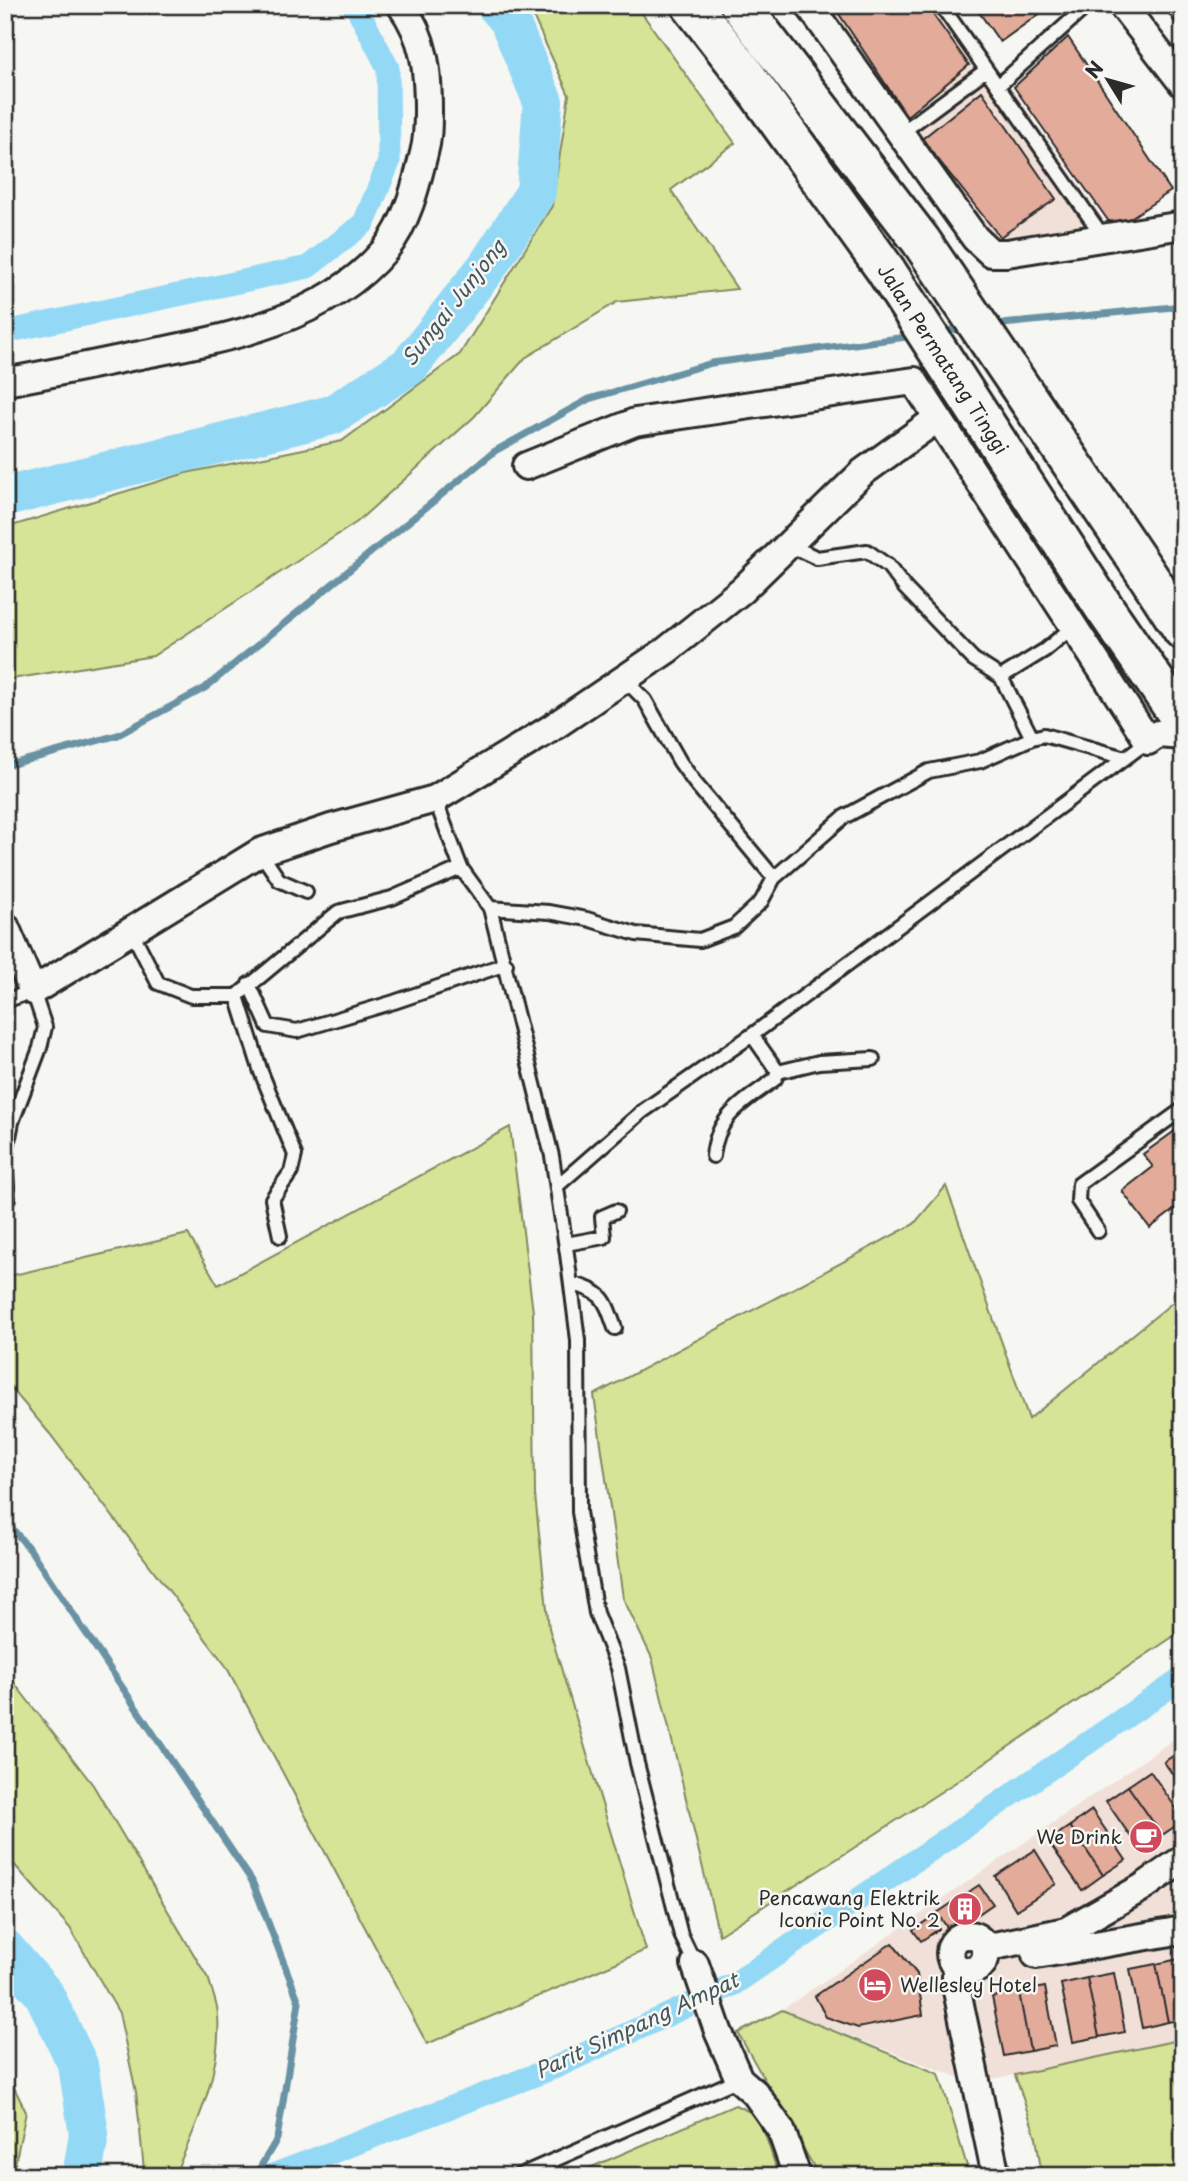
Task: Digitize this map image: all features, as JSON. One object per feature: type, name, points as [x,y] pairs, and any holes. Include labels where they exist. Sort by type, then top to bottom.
[{"type":"highway","name":"Jalan Permatang Tinggi","points":[[691,5],[741,69],[885,269],[1088,616],[1145,666],[1168,733]]},
{"type":"highway","points":[[740,5],[921,241],[1183,630]]},
{"type":"street","points":[[5,382],[175,348],[271,324],[319,303],[355,278],[386,249],[411,204],[428,140],[428,76],[423,46],[413,21],[401,5]]},
{"type":"street","points":[[809,5],[975,239],[991,253],[1007,253],[1183,225]]},
{"type":"street","points":[[1122,5],[1183,84]]},
{"type":"street","points":[[526,466],[635,422],[914,381],[938,418],[1088,616],[1168,733]]},
{"type":"street","points":[[5,926],[33,991],[260,852],[331,828],[435,799],[550,729],[667,650],[743,590],[863,472],[938,418]]},
{"type":"street","points":[[984,1956],[1066,1931],[1143,1887],[1183,1859]]},
{"type":"street","points":[[984,1956],[1183,1930]]},
{"type":"street","points":[[984,1956],[979,1968],[967,1972],[956,1967],[956,1986],[996,2176]]},
{"type":"street","points":[[697,1969],[718,2031],[739,2079],[755,2094],[781,2130],[797,2176]]},
{"type":"lane","points":[[941,5],[1104,238]]},
{"type":"lane","points":[[998,86],[1088,5]]},
{"type":"lane","points":[[901,133],[986,70]]},
{"type":"lane","points":[[788,545],[817,558],[866,551],[888,566],[905,588],[973,659],[1001,677],[1032,738]]},
{"type":"lane","points":[[1001,677],[1045,650],[1088,616]]},
{"type":"lane","points":[[625,679],[645,700],[695,783],[774,878]]},
{"type":"lane","points":[[557,1186],[643,1111],[752,1035],[1125,758],[1168,733]]},
{"type":"lane","points":[[490,908],[549,912],[587,919],[636,934],[699,940],[734,927],[761,902],[774,878],[844,817],[929,771],[979,761],[1044,735],[1125,758]]},
{"type":"lane","points":[[435,799],[461,868],[490,908],[506,964],[557,1186],[578,1340],[579,1512],[596,1613],[618,1668],[638,1763],[681,1934],[697,1969]]},
{"type":"lane","points":[[260,852],[279,880],[306,892]]},
{"type":"lane","points":[[132,932],[158,984],[191,996],[237,996],[338,912],[393,898],[461,868]]},
{"type":"lane","points":[[249,984],[268,1026],[298,1031],[506,964]]},
{"type":"lane","points":[[5,1001],[33,991],[45,1027],[40,1048],[12,1122],[5,1160],[8,1198],[5,1202]]},
{"type":"lane","points":[[237,996],[261,1072],[295,1155],[291,1172],[272,1199],[280,1236]]},
{"type":"lane","points":[[752,1035],[778,1072]]},
{"type":"lane","points":[[778,1072],[819,1062],[873,1059]]},
{"type":"lane","points":[[713,1156],[715,1136],[734,1109],[775,1079],[778,1072]]},
{"type":"lane","points":[[1098,1231],[1078,1201],[1079,1184],[1183,1110]]},
{"type":"lane","points":[[566,1244],[604,1237],[602,1217],[616,1211]]},
{"type":"lane","points":[[571,1283],[596,1291],[607,1306],[615,1328]]},
{"type":"lane","points":[[517,2176],[739,2079]]},
{"type":"shaded area","points":[[791,5],[953,5],[1125,250],[983,267]]},
{"type":"shaded area","points":[[1183,1733],[1183,2039],[971,2082],[782,2010]]},
{"type":"green space","points":[[528,5],[636,5],[735,143],[671,190],[737,289],[617,302],[525,358],[474,417],[357,522],[153,656],[5,680],[5,528],[186,473],[342,441],[460,354],[552,206],[569,95]]},
{"type":"green space","points":[[510,1127],[533,1312],[535,1495],[549,1628],[646,1950],[427,2044],[226,1666],[50,1434],[5,1381],[5,1277],[188,1234],[218,1285]]},
{"type":"green space","points":[[946,1186],[1029,1419],[1183,1294],[1183,1630],[956,1782],[719,1935],[652,1658],[623,1598],[594,1395],[914,1224]]},
{"type":"green space","points":[[5,1671],[93,1785],[209,1980],[218,2012],[216,2058],[206,2099],[174,2176],[141,2176],[144,2170],[136,2092],[119,2013],[70,1928],[5,1854]]},
{"type":"green space","points":[[782,2010],[939,2074],[970,2176],[819,2176],[738,2033]]},
{"type":"green space","points":[[1183,2039],[1183,2176],[1042,2176],[1036,2137],[1015,2075]]},
{"type":"green space","points":[[5,2069],[26,2112],[14,2169],[10,2176],[5,2176]]},
{"type":"green space","points":[[735,2105],[759,2116],[779,2176],[571,2176]]},
{"type":"building","points":[[833,5],[926,5],[969,65],[907,116]]},
{"type":"building","points":[[974,5],[1052,5],[1000,42]]},
{"type":"building","points":[[1163,5],[1183,5],[1183,34]]},
{"type":"building","points":[[1068,37],[1171,191],[1114,229],[1014,87]]},
{"type":"building","points":[[982,91],[1056,199],[1000,237],[922,139]]},
{"type":"building","points":[[1183,1125],[1183,1203],[1150,1228],[1122,1191],[1153,1167],[1143,1154]]},
{"type":"building","points":[[1183,1749],[1183,1789],[1164,1762]]},
{"type":"building","points":[[1150,1771],[1183,1818],[1183,1821],[1162,1835],[1128,1786]]},
{"type":"building","points":[[1128,1786],[1162,1835],[1140,1850],[1106,1801]]},
{"type":"building","points":[[1092,1810],[1126,1860],[1103,1875],[1070,1826]]},
{"type":"building","points":[[1070,1826],[1103,1875],[1082,1890],[1048,1841]]},
{"type":"building","points":[[1035,1850],[1056,1884],[1016,1910],[995,1876]]},
{"type":"building","name":"Pencawang Elektrik Iconic Point No. 2","points":[[979,1885],[993,1904],[951,1933],[937,1913]]},
{"type":"building","points":[[932,1917],[939,1929],[921,1941],[913,1930]]},
{"type":"building","name":"Wellesley Hotel","points":[[892,1943],[917,1974],[923,2015],[858,2028],[826,2017],[815,1996]]},
{"type":"building","points":[[1183,1958],[1183,2019],[1168,2022],[1156,1964]]},
{"type":"building","points":[[1156,1964],[1168,2022],[1142,2028],[1130,1969]]},
{"type":"building","points":[[1114,1973],[1125,2032],[1099,2037],[1087,1978]]},
{"type":"building","points":[[1087,1978],[1099,2037],[1073,2042],[1061,1984]]},
{"type":"building","points":[[1045,1987],[1056,2046],[1030,2051],[1019,1992]]},
{"type":"building","points":[[1019,1992],[1030,2051],[1004,2056],[992,1997]]},
{"type":"waterway","points":[[5,332],[308,267],[364,223],[389,162],[388,68],[353,5]]},
{"type":"waterway","name":"Sungai Junjong","points":[[5,497],[332,415],[409,366],[487,267],[536,192],[543,102],[509,20],[496,5]]},
{"type":"waterway","points":[[992,325],[1183,306]]},
{"type":"waterway","points":[[940,332],[966,328]]},
{"type":"waterway","points":[[5,766],[118,735],[205,688],[495,451],[589,399],[712,363],[914,336]]},
{"type":"waterway","points":[[5,1520],[31,1551],[252,1881],[299,2002],[277,2139],[255,2176]]},
{"type":"waterway","name":"Parit Simpang Ampat","points":[[270,2176],[556,2067],[734,1984],[1183,1678]]},
{"type":"waterway","name":"Sungai Junjong","points":[[5,1949],[44,1994],[78,2065],[89,2134],[82,2176]]},
{"type":"place","name":"We Drink","points":[[1146,1837]]},
{"type":"place","name":"Pencawang Elektrik Iconic Point No. 2","points":[[965,1909]]},
{"type":"place","name":"Wellesley Hotel","points":[[875,1985]]}]
